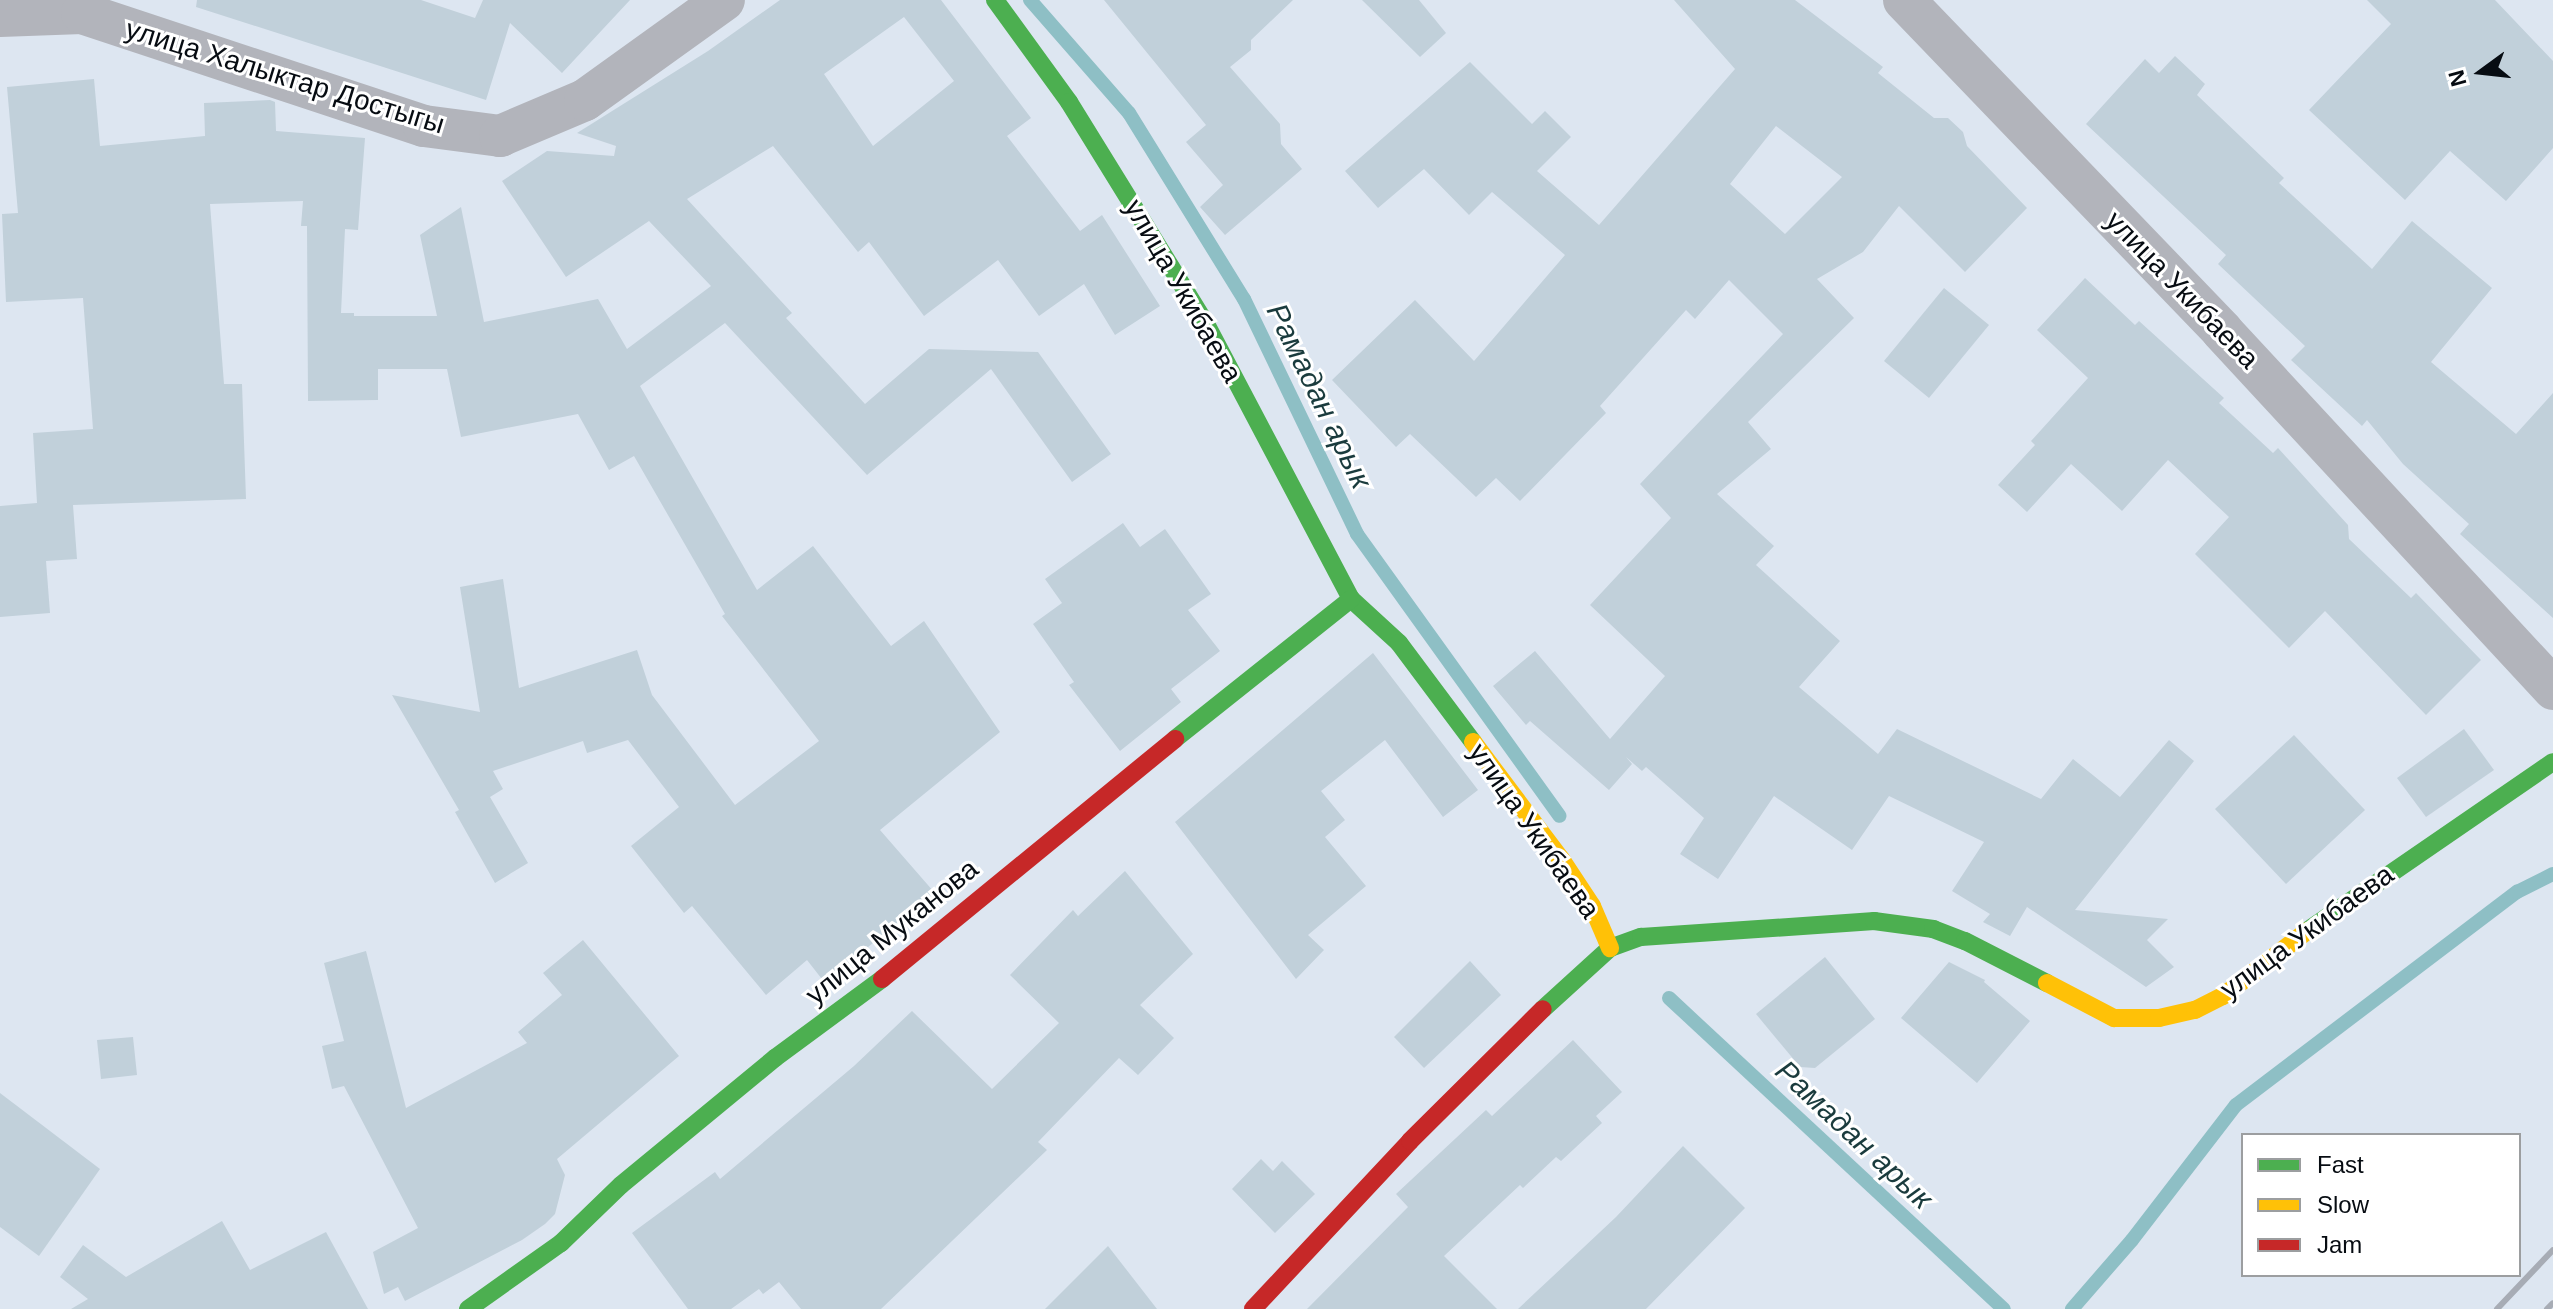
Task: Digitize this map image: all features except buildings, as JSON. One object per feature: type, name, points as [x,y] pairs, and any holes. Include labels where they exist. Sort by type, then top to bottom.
[{"type":"street","name":"улица Халыктар Достыгы","points":[[0,16],[82,13],[424,126],[500,136],[585,100],[724,0]]},
{"type":"street","name":"улица Укибаева","points":[[995,0],[1069,102],[1205,322],[1351,599],[1399,643],[1561,859],[1592,906],[1610,948],[1668,933],[1874,921],[1933,929],[1965,941],[2114,1018],[2159,1018],[2195,1010],[2223,996],[2349,899],[2553,762]]},
{"type":"street","name":"улица Укибаева","points":[[1904,0],[2222,331],[2553,689]]},
{"type":"street","name":"улица Муканова","points":[[468,1309],[561,1243],[621,1185],[775,1058],[840,1013],[1297,639],[1351,599]]},
{"type":"street","points":[[1253,1309],[1410,1141],[1572,981],[1610,948]]},
{"type":"waterway","name":"Рамадан арык","points":[[1030,0],[1129,113],[1244,299],[1357,534],[1560,816]]},
{"type":"waterway","points":[[2072,1309],[2132,1240],[2236,1105],[2517,892],[2553,874]]},
{"type":"waterway","name":"Рамадан арык","points":[[1669,998],[2004,1309]]},
{"type":"railway","points":[[2497,1309],[2553,1250]]},
{"type":"railway","points":[[2547,1309],[2553,1303]]},
{"type":"traffic: fast","points":[[995,0],[1069,102],[1205,322],[1351,599],[1399,643],[1473,742]]},
{"type":"traffic: fast","points":[[1175,739],[1351,599]]},
{"type":"traffic: fast","points":[[2307,931],[2553,762]]},
{"type":"traffic: fast","points":[[1543,1009],[1610,948],[1641,937],[1874,921],[1933,929],[1965,941],[2047,983]]},
{"type":"traffic: fast","points":[[468,1309],[561,1243],[621,1185],[775,1058],[882,979]]},
{"type":"traffic: slow","points":[[1473,742],[1561,859],[1592,906],[1610,948]]},
{"type":"traffic: slow","points":[[2047,983],[2114,1018],[2159,1018],[2195,1010],[2223,996],[2307,931]]},
{"type":"traffic: jam","points":[[882,979],[1175,739]]},
{"type":"traffic: jam","points":[[1253,1309],[1410,1141],[1543,1009]]}]
